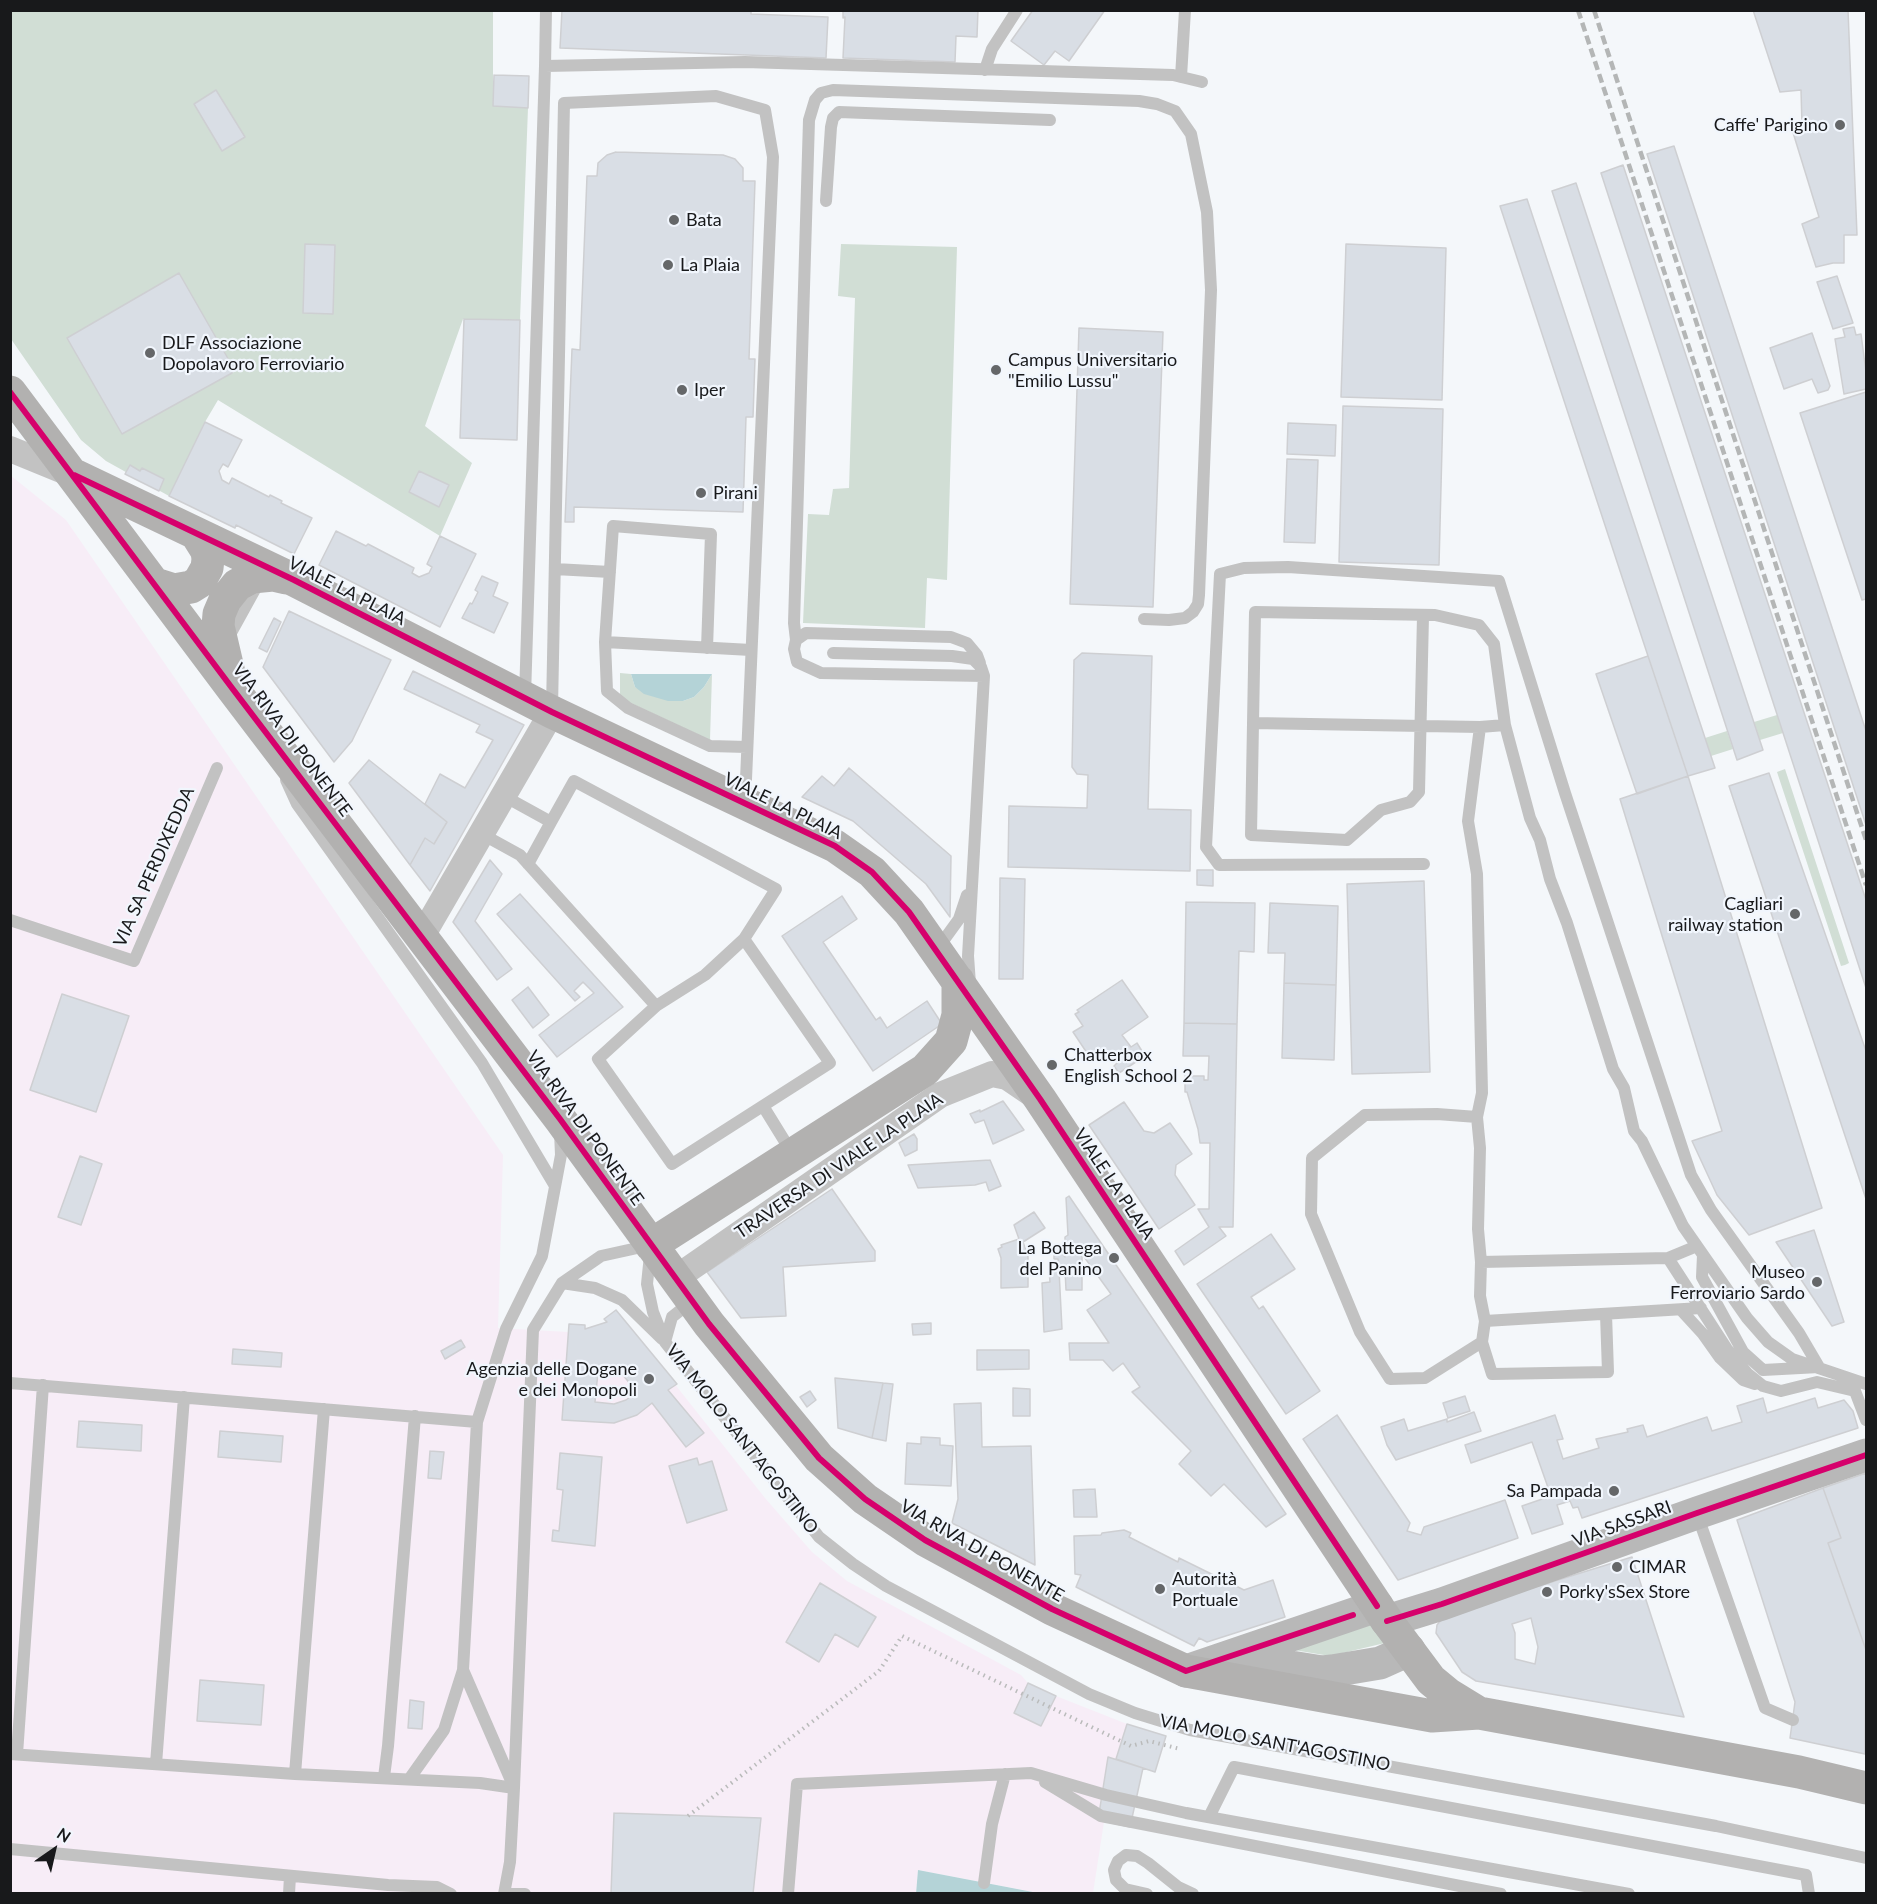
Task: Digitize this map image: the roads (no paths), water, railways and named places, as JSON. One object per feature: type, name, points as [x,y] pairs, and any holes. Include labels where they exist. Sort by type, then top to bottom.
[{"type":"main road","name":"VIA RIVA DI PONENTE","points":[[10,392],[560,1119],[701,1313],[819,1458],[865,1499],[925,1540],[1052,1609],[1144,1654],[1186,1671]]},
{"type":"main road","name":"VIALE LA PLAIA","points":[[71,474],[538,705],[835,846],[872,872],[909,912],[1040,1099],[1372,1614]]},
{"type":"main road","points":[[155,584],[174,590],[191,588],[199,582],[207,568],[208,559],[203,543],[197,535]]},
{"type":"main road","name":"VIALE LA PLAIA","points":[[232,688],[224,647],[219,634],[218,620],[225,600],[237,585],[252,577],[278,578]]},
{"type":"main road","name":"TRAVERSA DI VIALE LA PLAIA","points":[[651,1245],[925,1070],[951,1041],[964,990]]},
{"type":"main road","points":[[1372,1614],[1409,1650],[1431,1680],[1448,1694],[1479,1713]]},
{"type":"main road","points":[[1186,1671],[1432,1716],[1479,1713],[1799,1772],[1866,1788]]},
{"type":"street","points":[[10,449],[71,474]]},
{"type":"street","points":[[422,936],[502,795],[538,705]]},
{"type":"street","name":"TRAVERSA DI VIALE LA PLAIA","points":[[676,1278],[940,1095],[992,1074],[1007,1077],[1040,1099]]},
{"type":"street","name":"VIA SASSARI","points":[[1186,1671],[1372,1614],[1442,1604],[1866,1455]]},
{"type":"street","name":"VIA SASSARI","points":[[1230,1658],[1322,1672],[1380,1663],[1409,1650]]},
{"type":"lane","points":[[538,705],[546,10]]},
{"type":"lane","points":[[986,70],[992,49],[1017,10]]},
{"type":"lane","points":[[1181,77],[1185,10]]},
{"type":"lane","points":[[545,66],[745,62],[1173,75],[1202,82]]},
{"type":"lane","points":[[983,672],[820,673],[796,662],[794,623],[809,120],[815,100],[821,93],[833,90],[1138,100],[1175,111],[1191,134],[1200,168],[1207,212],[1211,290],[1199,595],[1198,604],[1185,618],[1169,621],[1144,619]]},
{"type":"lane","points":[[955,116],[957,94]]},
{"type":"lane","points":[[538,705],[555,569],[564,103],[716,96],[765,110],[773,158],[745,803]]},
{"type":"lane","points":[[826,201],[833,118],[839,112],[1050,120]]},
{"type":"lane","points":[[707,648],[711,534],[613,526],[605,642],[607,691],[628,708],[710,746],[747,747]]},
{"type":"lane","points":[[1424,864],[1219,865],[1206,847],[1220,574],[1244,568],[1288,567],[1499,581],[1564,793],[1691,1175],[1711,1210],[1800,1333],[1819,1367]]},
{"type":"lane","points":[[555,569],[610,572]]},
{"type":"lane","points":[[1424,615],[1419,792],[1410,802],[1381,810],[1347,840],[1251,835],[1255,612],[1435,615],[1479,625],[1494,644],[1505,725],[1530,818],[1540,840],[1550,879],[1567,923],[1613,1069],[1624,1088],[1634,1131],[1642,1141],[1683,1226],[1768,1342],[1792,1359],[1866,1384]]},
{"type":"lane","points":[[796,640],[806,633],[951,637],[967,643],[977,655],[983,672],[968,956],[964,990]]},
{"type":"lane","points":[[605,642],[751,650]]},
{"type":"lane","points":[[833,653],[952,656],[973,659],[983,672]]},
{"type":"lane","points":[[1253,723],[1480,727],[1505,725]]},
{"type":"lane","points":[[263,727],[297,804],[482,1062],[555,1186]]},
{"type":"lane","points":[[1480,727],[1468,821],[1477,873],[1478,904],[1482,1093],[1477,1117],[1480,1148],[1478,1229],[1481,1262],[1480,1296],[1485,1321],[1482,1342],[1492,1374],[1608,1372],[1606,1314]]},
{"type":"lane","name":"VIA SA PERDIXEDDA","points":[[10,920],[134,961],[217,768]]},
{"type":"lane","points":[[528,864],[574,780],[776,889],[744,939],[705,975],[657,1006],[597,1059],[672,1164],[830,1063],[744,939]]},
{"type":"lane","points":[[502,795],[551,822]]},
{"type":"lane","points":[[480,833],[520,855],[657,1006]]},
{"type":"lane","points":[[937,951],[958,919],[972,880]]},
{"type":"lane","points":[[763,1106],[793,1154]]},
{"type":"lane","points":[[1477,1117],[1437,1114],[1365,1115],[1312,1158],[1311,1214],[1360,1332],[1390,1379],[1425,1377],[1482,1342]]},
{"type":"lane","points":[[410,1778],[444,1731],[463,1670],[477,1422],[506,1329],[542,1256],[561,1155],[560,1119]]},
{"type":"lane","points":[[504,1893],[510,1862],[514,1788],[533,1330],[562,1282],[601,1256],[651,1245]]},
{"type":"lane","name":"VIA MOLO SANT'AGOSTINO","points":[[651,1245],[647,1284],[653,1312],[665,1342],[819,1537],[886,1586],[1107,1702],[1135,1713],[1202,1732],[1716,1826],[1866,1858]]},
{"type":"lane","points":[[1481,1262],[1668,1258],[1700,1250]]},
{"type":"lane","points":[[1700,1250],[1702,1277],[1743,1352],[1763,1370],[1819,1367]]},
{"type":"lane","points":[[1668,1258],[1729,1352],[1748,1374],[1763,1386]]},
{"type":"lane","points":[[562,1282],[595,1288],[622,1300],[665,1342],[672,1317],[682,1309],[701,1313]]},
{"type":"lane","points":[[1485,1321],[1701,1308]]},
{"type":"lane","points":[[1681,1310],[1703,1334],[1720,1358],[1743,1380],[1781,1390],[1816,1382],[1855,1391],[1866,1420]]},
{"type":"lane","points":[[10,1383],[477,1422]]},
{"type":"lane","points":[[43,1385],[14,1754],[295,1774],[410,1778],[514,1788]]},
{"type":"lane","points":[[156,1764],[184,1397]]},
{"type":"lane","points":[[295,1774],[324,1409]]},
{"type":"lane","points":[[384,1777],[415,1416]]},
{"type":"lane","points":[[1697,1513],[1765,1708],[1793,1720]]},
{"type":"lane","points":[[463,1670],[514,1788]]},
{"type":"lane","points":[[1209,1816],[1234,1767],[1806,1875],[1809,1893]]},
{"type":"lane","points":[[1031,1773],[1101,1816],[1501,1893]]},
{"type":"lane","points":[[788,1893],[797,1784],[1031,1773],[1106,1795],[1209,1816],[1629,1893]]},
{"type":"lane","points":[[984,1883],[992,1824],[1005,1774]]},
{"type":"lane","points":[[10,1849],[290,1876],[389,1889],[437,1887],[451,1893]]},
{"type":"lane","points":[[1147,1893],[1125,1889],[1116,1880],[1114,1870],[1118,1861],[1126,1855],[1137,1856],[1178,1887],[1193,1893]]},
{"type":"lane","points":[[289,1893],[290,1876]]},
{"type":"lane","points":[[510,1893],[525,1893]]},
{"type":"water","points":[[631,674],[712,674],[694,697],[683,701],[668,701],[644,694],[635,687]]},
{"type":"water","points":[[918,1870],[1038,1893],[916,1894]]},
{"type":"railway","points":[[1578,10],[1866,885]]},
{"type":"railway","points":[[1594,10],[1866,840]]},
{"type":"place","name":"Caffe' Parigino","points":[[1840,125]]},
{"type":"place","name":"Bata","points":[[674,220]]},
{"type":"place","name":"La Plaia","points":[[668,265]]},
{"type":"place","name":"DLF Associazione Dopolavoro Ferroviario","points":[[150,353]]},
{"type":"place","name":"Campus Universitario \"Emilio Lussu\"","points":[[996,370]]},
{"type":"place","name":"Iper","points":[[682,390]]},
{"type":"place","name":"Pirani","points":[[701,493]]},
{"type":"place","name":"Cagliari railway station","points":[[1795,914]]},
{"type":"place","name":"Chatterbox English School 2","points":[[1052,1065]]},
{"type":"place","name":"La Bottega del Panino","points":[[1114,1258]]},
{"type":"place","name":"Museo Ferroviario Sardo","points":[[1817,1282]]},
{"type":"place","name":"Agenzia delle Dogane e dei Monopoli","points":[[649,1379]]},
{"type":"place","name":"Sa Pampada","points":[[1614,1491]]},
{"type":"place","name":"CIMAR","points":[[1617,1567]]},
{"type":"place","name":"Autorità Portuale","points":[[1160,1589]]},
{"type":"place","name":"Porky'sSex Store","points":[[1547,1592]]}]
